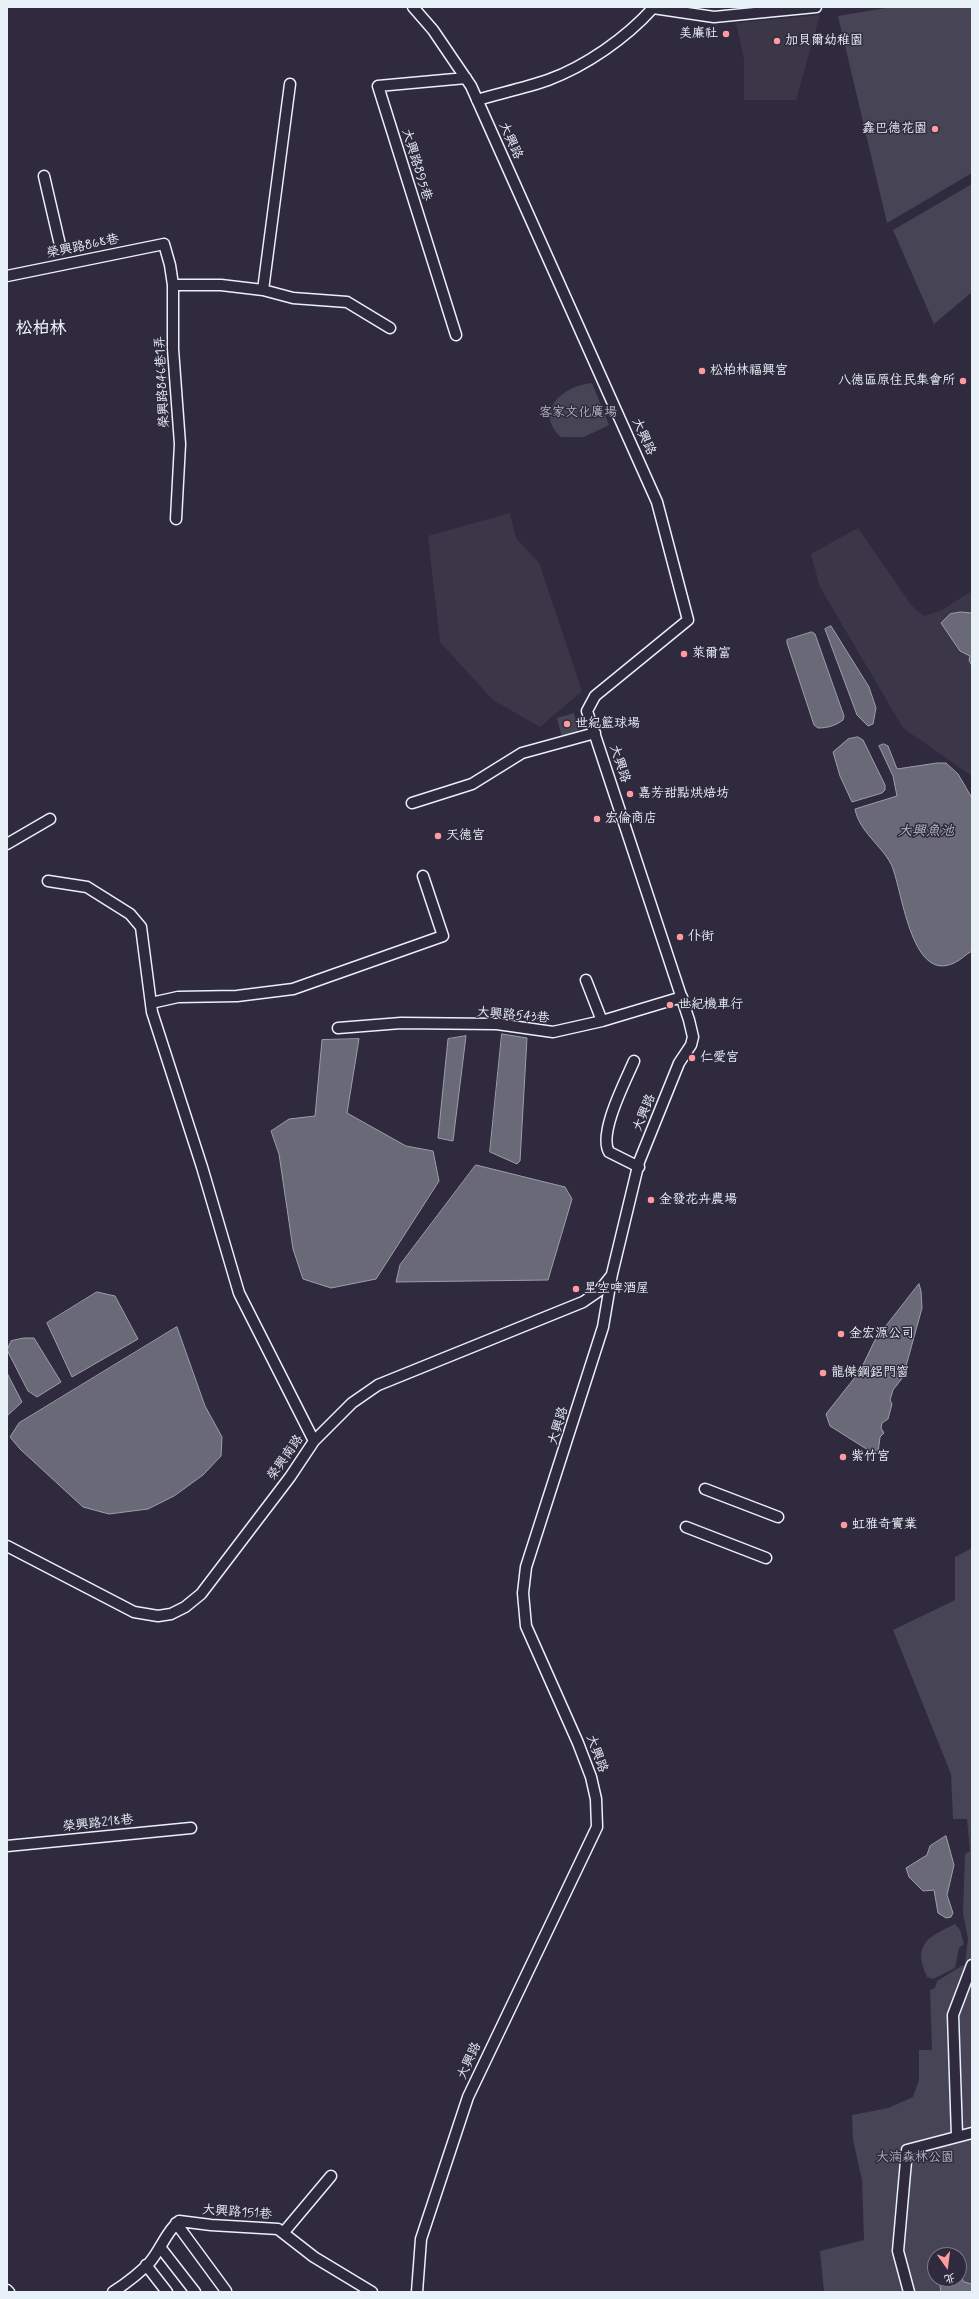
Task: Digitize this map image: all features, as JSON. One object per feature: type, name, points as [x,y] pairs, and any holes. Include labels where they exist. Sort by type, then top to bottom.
[{"type":"street","name":"大興路","points":[[413,7],[466,78],[477,100],[657,502],[688,620],[595,696],[587,711],[682,997],[693,1037],[670,1084],[639,1167],[612,1274],[603,1327],[526,1567],[523,1593],[526,1626],[578,1743],[591,1777],[596,1799],[597,1827],[468,2097],[421,2239],[417,2292]]},
{"type":"street","points":[[477,100],[549,80],[577,66],[607,47],[653,8],[714,17],[816,7]]},
{"type":"street","name":"大興路895巷","points":[[456,335],[378,86],[466,78]]},
{"type":"street","points":[[263,290],[290,84]]},
{"type":"street","points":[[44,176],[60,245]]},
{"type":"street","name":"榮興路868巷","points":[[7,276],[164,244]]},
{"type":"street","name":"榮興路846巷1弄","points":[[164,244],[170,265],[173,285],[173,349],[180,444],[176,519]]},
{"type":"street","points":[[173,285],[221,285],[263,290],[293,298],[347,302],[390,328]]},
{"type":"street","points":[[412,803],[472,784],[522,753],[595,733]]},
{"type":"street","points":[[7,844],[50,819]]},
{"type":"street","points":[[151,1003],[178,997],[237,996],[293,989],[443,936],[423,876]]},
{"type":"street","points":[[48,881],[86,887],[130,914],[141,927],[151,1003],[156,1028],[202,1167],[239,1294],[314,1441]]},
{"type":"street","points":[[586,980],[602,1021]]},
{"type":"street","name":"大興路543巷","points":[[338,1028],[401,1024],[497,1024],[553,1032],[602,1021],[682,997]]},
{"type":"street","points":[[634,1061],[609,1124],[606,1139],[609,1152],[639,1167]]},
{"type":"street","name":"榮興南路","points":[[7,1546],[134,1612],[158,1616],[171,1614],[185,1607],[201,1594],[290,1477],[314,1441],[352,1403],[378,1385],[583,1302],[599,1291],[612,1274]]},
{"type":"street","points":[[705,1489],[778,1517]]},
{"type":"street","points":[[686,1527],[766,1558]]},
{"type":"street","name":"榮興路218巷","points":[[7,1846],[191,1828]]},
{"type":"street","points":[[957,2136],[953,2015],[972,1965]]},
{"type":"street","points":[[909,2292],[898,2251],[907,2150],[972,2132]]},
{"type":"street","points":[[284,2232],[331,2176]]},
{"type":"street","name":"大興路151巷","points":[[176,2223],[178,2221],[211,2225],[278,2229],[284,2232],[293,2242],[314,2257],[372,2292]]},
{"type":"street","points":[[113,2292],[146,2265],[160,2247],[170,2227],[176,2223],[226,2291]]},
{"type":"street","points":[[160,2247],[195,2292]]},
{"type":"street","points":[[146,2265],[167,2292]]},
{"type":"shaded area","name":"加貝爾幼稚園","points":[[820,15],[796,100],[744,100],[744,59],[736,23]]},
{"type":"shaded area","points":[[510,513],[516,538],[539,563],[582,691],[540,727],[493,700],[440,642],[428,536]]},
{"type":"shaded area","points":[[858,528],[912,606],[924,616],[942,610],[972,591],[972,776],[903,728],[820,587],[811,554]]},
{"type":"green space","points":[[892,7],[972,7],[972,173],[887,223],[838,16]]},
{"type":"green space","points":[[972,184],[972,292],[934,324],[893,230]]},
{"type":"green space","name":"客家文化廣場","points":[[592,383],[609,425],[584,437],[561,437],[553,427],[550,418],[551,409],[555,401],[571,389]]},
{"type":"green space","name":"世紀籃球場","points":[[574,713],[578,730],[577,733],[562,738],[557,718]]},
{"type":"green space","name":"大湳森林公園","points":[[972,1548],[972,2292],[824,2292],[820,2251],[864,2240],[862,2180],[853,2140],[852,2115],[888,2108],[913,2097],[919,2080],[919,2050],[932,2050],[930,1990],[935,1988],[937,1981],[965,1964],[968,1939],[963,1913],[965,1854],[970,1851],[967,1819],[953,1819],[951,1774],[893,1630],[955,1600],[955,1557]]},
{"type":"green space","points":[[955,1924],[960,1930],[964,1944],[959,1948],[955,1968],[933,1979],[927,1977],[921,1957],[922,1949],[925,1943],[937,1933]]},
{"type":"water","points":[[961,612],[972,613],[972,666],[969,660],[970,656],[960,651],[941,623],[950,614]]},
{"type":"water","points":[[831,626],[869,687],[876,708],[873,724],[868,726],[857,715],[825,629]]},
{"type":"water","points":[[812,632],[815,634],[844,716],[843,720],[840,722],[825,728],[818,728],[814,725],[787,643],[787,640]]},
{"type":"water","name":"大興魚池","points":[[858,737],[863,740],[885,785],[885,790],[882,793],[852,802],[840,776],[833,752],[848,739]]},
{"type":"water","name":"大興魚池","points":[[884,744],[888,746],[897,769],[946,763],[958,774],[972,798],[972,951],[954,963],[939,966],[927,959],[918,947],[910,930],[891,864],[857,817],[855,809],[897,796],[893,776],[879,746]]},
{"type":"water","points":[[502,1034],[527,1038],[520,1161],[517,1164],[490,1152]]},
{"type":"water","points":[[466,1036],[453,1141],[438,1138],[448,1039]]},
{"type":"water","points":[[359,1039],[347,1113],[406,1146],[433,1151],[439,1181],[376,1279],[331,1288],[303,1279],[293,1249],[279,1154],[271,1131],[289,1119],[315,1116],[322,1040]]},
{"type":"water","points":[[476,1165],[565,1187],[572,1199],[548,1280],[396,1282],[400,1265]]},
{"type":"water","points":[[919,1284],[922,1308],[903,1377],[893,1390],[890,1400],[892,1404],[888,1419],[882,1423],[881,1428],[884,1433],[880,1437],[878,1453],[876,1455],[830,1426],[826,1414],[860,1371],[875,1340]]},
{"type":"water","points":[[97,1292],[115,1296],[138,1339],[72,1377],[47,1323]]},
{"type":"water","points":[[177,1327],[205,1406],[222,1437],[221,1456],[203,1475],[174,1496],[148,1509],[109,1514],[83,1507],[20,1449],[10,1437],[19,1423]]},
{"type":"water","points":[[24,1338],[34,1338],[61,1382],[37,1397],[28,1391],[7,1350],[11,1341]]},
{"type":"water","points":[[7,1373],[22,1402],[7,1416]]},
{"type":"water","points":[[946,1836],[954,1865],[947,1895],[953,1913],[951,1917],[946,1918],[938,1913],[934,1890],[923,1891],[909,1877],[906,1868],[927,1855],[930,1846]]},
{"type":"water","points":[[967,2283],[972,2284],[972,2292],[941,2292],[940,2287],[967,2287]]},
{"type":"place","name":"美廉社","points":[[726,34]]},
{"type":"place","name":"加貝爾幼稚園","points":[[777,41]]},
{"type":"place","name":"鑫巴德花園","points":[[935,129]]},
{"type":"place","name":"松柏林福興宮","points":[[702,371]]},
{"type":"place","name":"八德區原住民集會所","points":[[963,381]]},
{"type":"place","name":"萊爾富","points":[[684,654]]},
{"type":"place","name":"世紀籃球場","points":[[567,724]]},
{"type":"place","name":"嘉芳甜點烘焙坊","points":[[630,794]]},
{"type":"place","name":"宏倫商店","points":[[597,819]]},
{"type":"place","name":"天德宮","points":[[438,836]]},
{"type":"place","name":"仆街","points":[[680,937]]},
{"type":"place","name":"世紀機車行","points":[[670,1005]]},
{"type":"place","name":"仁愛宮","points":[[692,1058]]},
{"type":"place","name":"金發花卉農場","points":[[651,1200]]},
{"type":"place","name":"星空啤酒屋","points":[[576,1289]]},
{"type":"place","name":"金宏源公司","points":[[841,1334]]},
{"type":"place","name":"龍傑鋼鋁門窗","points":[[823,1373]]},
{"type":"place","name":"紫竹宮","points":[[843,1457]]},
{"type":"place","name":"虹雅奇實業","points":[[844,1525]]},
{"type":"district","name":"松柏林","points":[[41,329]]}]
